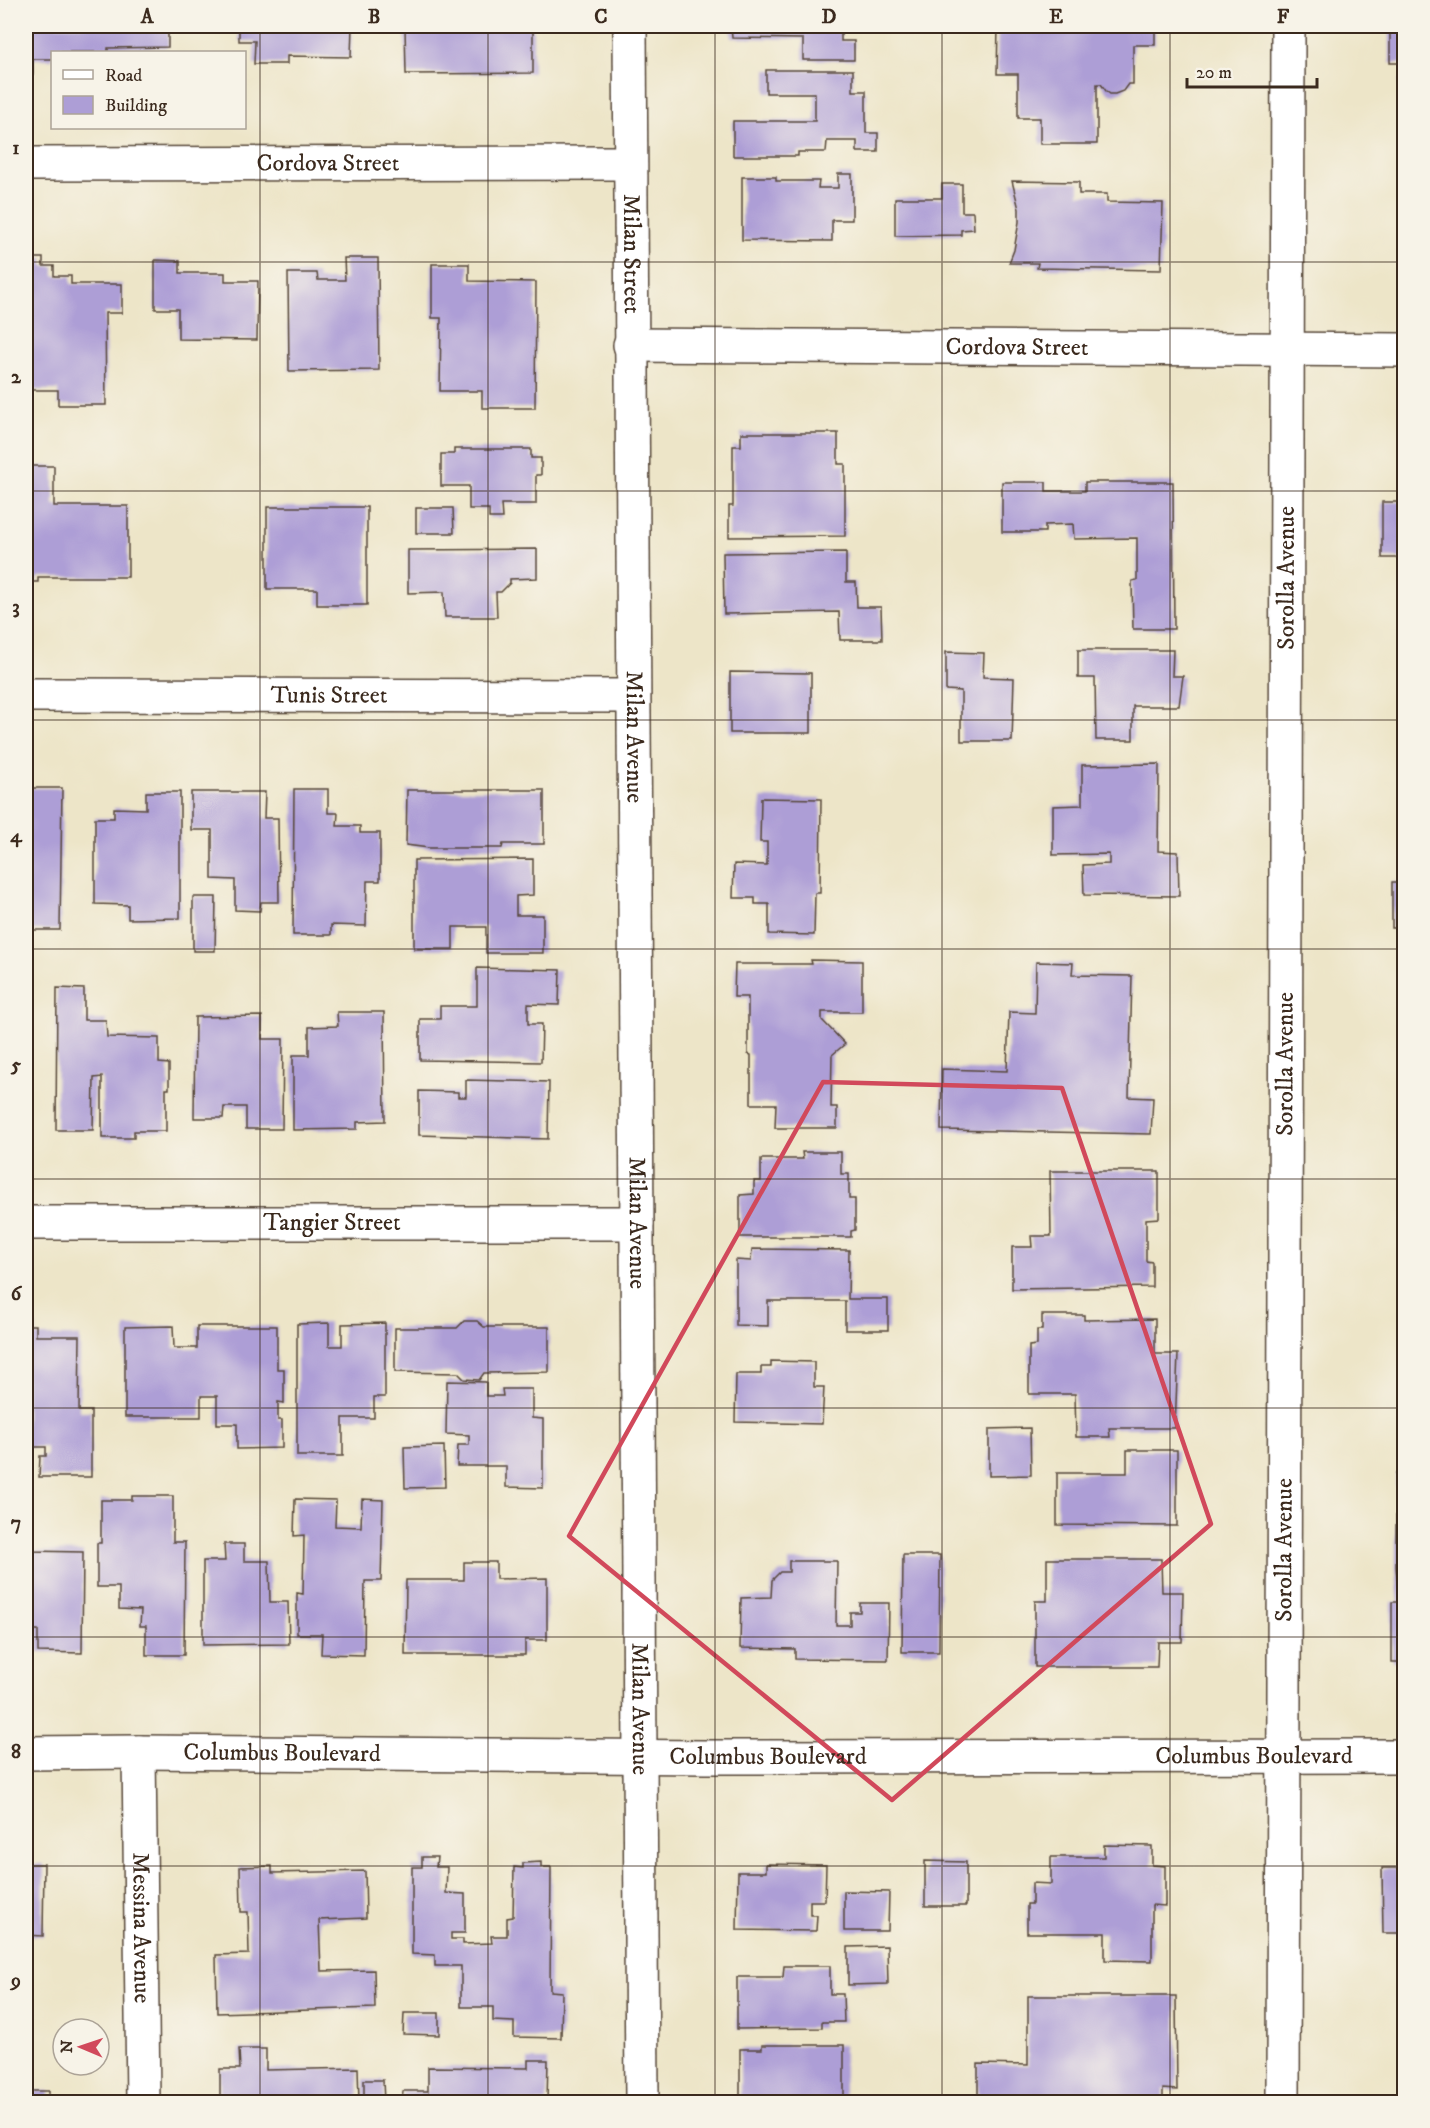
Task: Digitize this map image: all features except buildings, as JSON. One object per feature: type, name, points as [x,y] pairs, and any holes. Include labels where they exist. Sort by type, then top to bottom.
[{"type":"street","points":[[630,26],[630,163]]},
{"type":"street","name":"Sorolla Avenue","points":[[1283,2103],[1288,26]]},
{"type":"street","name":"Cordova Street","points":[[26,164],[630,163]]},
{"type":"street","name":"Milan Street","points":[[630,163],[630,345]]},
{"type":"street","name":"Cordova Street","points":[[630,345],[1404,350]]},
{"type":"street","name":"Milan Avenue","points":[[630,345],[642,2103]]},
{"type":"street","name":"Tunis Street","points":[[26,694],[633,696]]},
{"type":"street","name":"Tangier Street","points":[[26,1223],[637,1223]]},
{"type":"street","name":"Messina Avenue","points":[[139,1752],[143,2103]]},
{"type":"street","name":"Columbus Boulevard","points":[[26,1753],[640,1757],[1404,1756]]},
{"type":"highlighted area","points":[[823,1082],[1062,1088],[1211,1524],[892,1800],[569,1536]]}]
